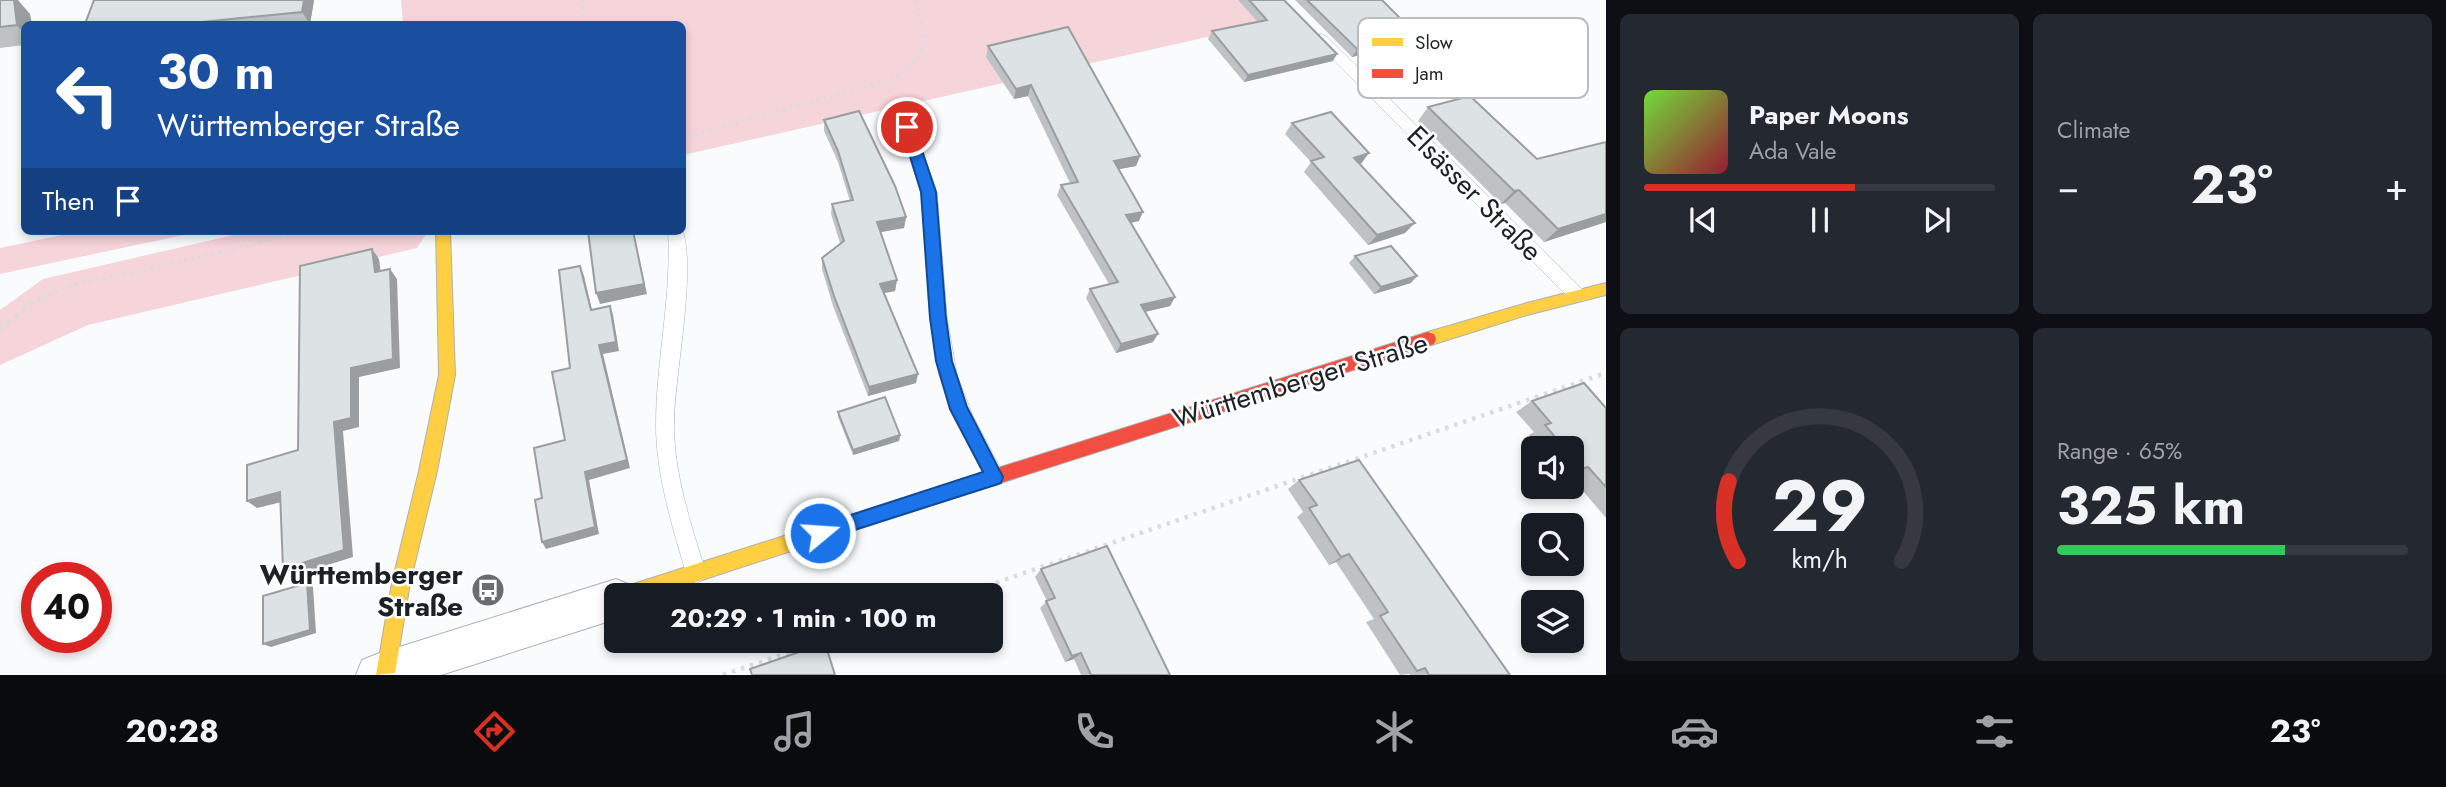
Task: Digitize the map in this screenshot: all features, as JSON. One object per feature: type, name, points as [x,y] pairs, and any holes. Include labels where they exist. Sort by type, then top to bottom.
[{"type":"street","points":[[381,674],[428,471],[447,374],[443,235]]},
{"type":"street","name":"Württemberger Straße","points":[[665,583],[1257,392],[1606,289]]},
{"type":"street","points":[[381,674],[604,602]]},
{"type":"lane","name":"Elsässer Straße","points":[[1312,30],[1358,76]]},
{"type":"lane","name":"Elsässer Straße","points":[[1380,98],[1578,296]]},
{"type":"lane","points":[[907,127],[929,192],[938,318],[944,361],[959,409],[995,477]]},
{"type":"lane","points":[[677,235],[680,259],[675,326],[668,367],[665,428],[678,512],[696,573]]},
{"type":"path","points":[[581,0],[586,21]]},
{"type":"path","points":[[686,137],[894,79],[922,57],[926,41],[915,0]]},
{"type":"path","points":[[0,328],[35,301],[75,284],[290,235]]},
{"type":"path","points":[[995,583],[1606,373]]},
{"type":"path","points":[[723,675],[787,653]]},
{"type":"shaded area","points":[[401,0],[1273,0],[1292,18],[686,154],[686,21],[403,21]]},
{"type":"shaded area","points":[[62,235],[183,235],[0,274],[0,248]]},
{"type":"shaded area","points":[[234,235],[425,235],[417,248],[88,325],[0,365],[0,310],[43,279]]},
{"type":"building","points":[[0,0],[14,0],[17,25],[0,27]]},
{"type":"building","points":[[94,0],[304,0],[302,12],[212,21],[86,21]]},
{"type":"building","points":[[1249,0],[1284,0],[1337,54],[1248,75],[1212,31],[1267,20]]},
{"type":"building","points":[[1307,0],[1382,0],[1400,18],[1358,18],[1357,49]]},
{"type":"building","points":[[1068,27],[1140,156],[1114,161],[1143,212],[1126,215],[1175,297],[1141,305],[1158,334],[1121,344],[1090,289],[1118,282],[1061,185],[1078,182],[1031,85],[1016,89],[988,46]]},
{"type":"building","points":[[1472,98],[1537,159],[1606,142],[1606,214],[1558,229],[1519,190],[1514,191],[1428,107]]},
{"type":"building","points":[[859,111],[895,186],[906,217],[877,222],[897,280],[880,284],[918,374],[869,387],[822,258],[844,241],[832,204],[853,200],[838,151],[824,120]]},
{"type":"building","points":[[1331,112],[1369,153],[1354,158],[1415,223],[1377,235],[1311,161],[1324,157],[1292,123]]},
{"type":"building","points":[[589,235],[634,235],[644,284],[596,293]]},
{"type":"building","points":[[1391,246],[1417,276],[1381,287],[1355,256]]},
{"type":"building","points":[[372,249],[375,272],[390,269],[393,359],[351,368],[351,418],[334,422],[344,550],[283,569],[280,492],[247,501],[247,465],[298,450],[300,266]]},
{"type":"building","points":[[580,266],[591,310],[610,306],[616,342],[599,345],[627,460],[585,472],[595,527],[542,542],[535,500],[542,498],[534,448],[565,440],[552,372],[570,368],[559,270]]},
{"type":"building","points":[[1584,383],[1606,408],[1606,487],[1588,467],[1584,468],[1584,436],[1554,436],[1545,425],[1551,423],[1532,401]]},
{"type":"building","points":[[885,397],[900,435],[853,450],[838,412]]},
{"type":"building","points":[[1359,460],[1510,675],[1429,675],[1425,668],[1417,671],[1380,616],[1388,612],[1349,554],[1341,557],[1309,508],[1317,505],[1299,480]]},
{"type":"building","points":[[1107,546],[1170,675],[1091,675],[1081,653],[1072,656],[1046,601],[1055,598],[1041,569]]},
{"type":"building","points":[[307,583],[310,630],[263,644],[263,596]]},
{"type":"building","points":[[796,653],[828,653],[835,675],[752,675],[750,669]]},
{"type":"traffic: slow","points":[[385,673],[401,583],[428,471],[447,375],[443,235]]},
{"type":"traffic: slow","points":[[1428,339],[1527,309],[1606,289]]},
{"type":"traffic: slow","points":[[664,583],[966,486]]},
{"type":"traffic: jam","points":[[966,486],[1428,339]]},
{"type":"place","name":"Württemberger Straße","points":[[488,590]]},
{"type":"route","points":[[820,533],[995,477],[959,409],[944,361],[938,318],[929,192],[907,127]]}]
